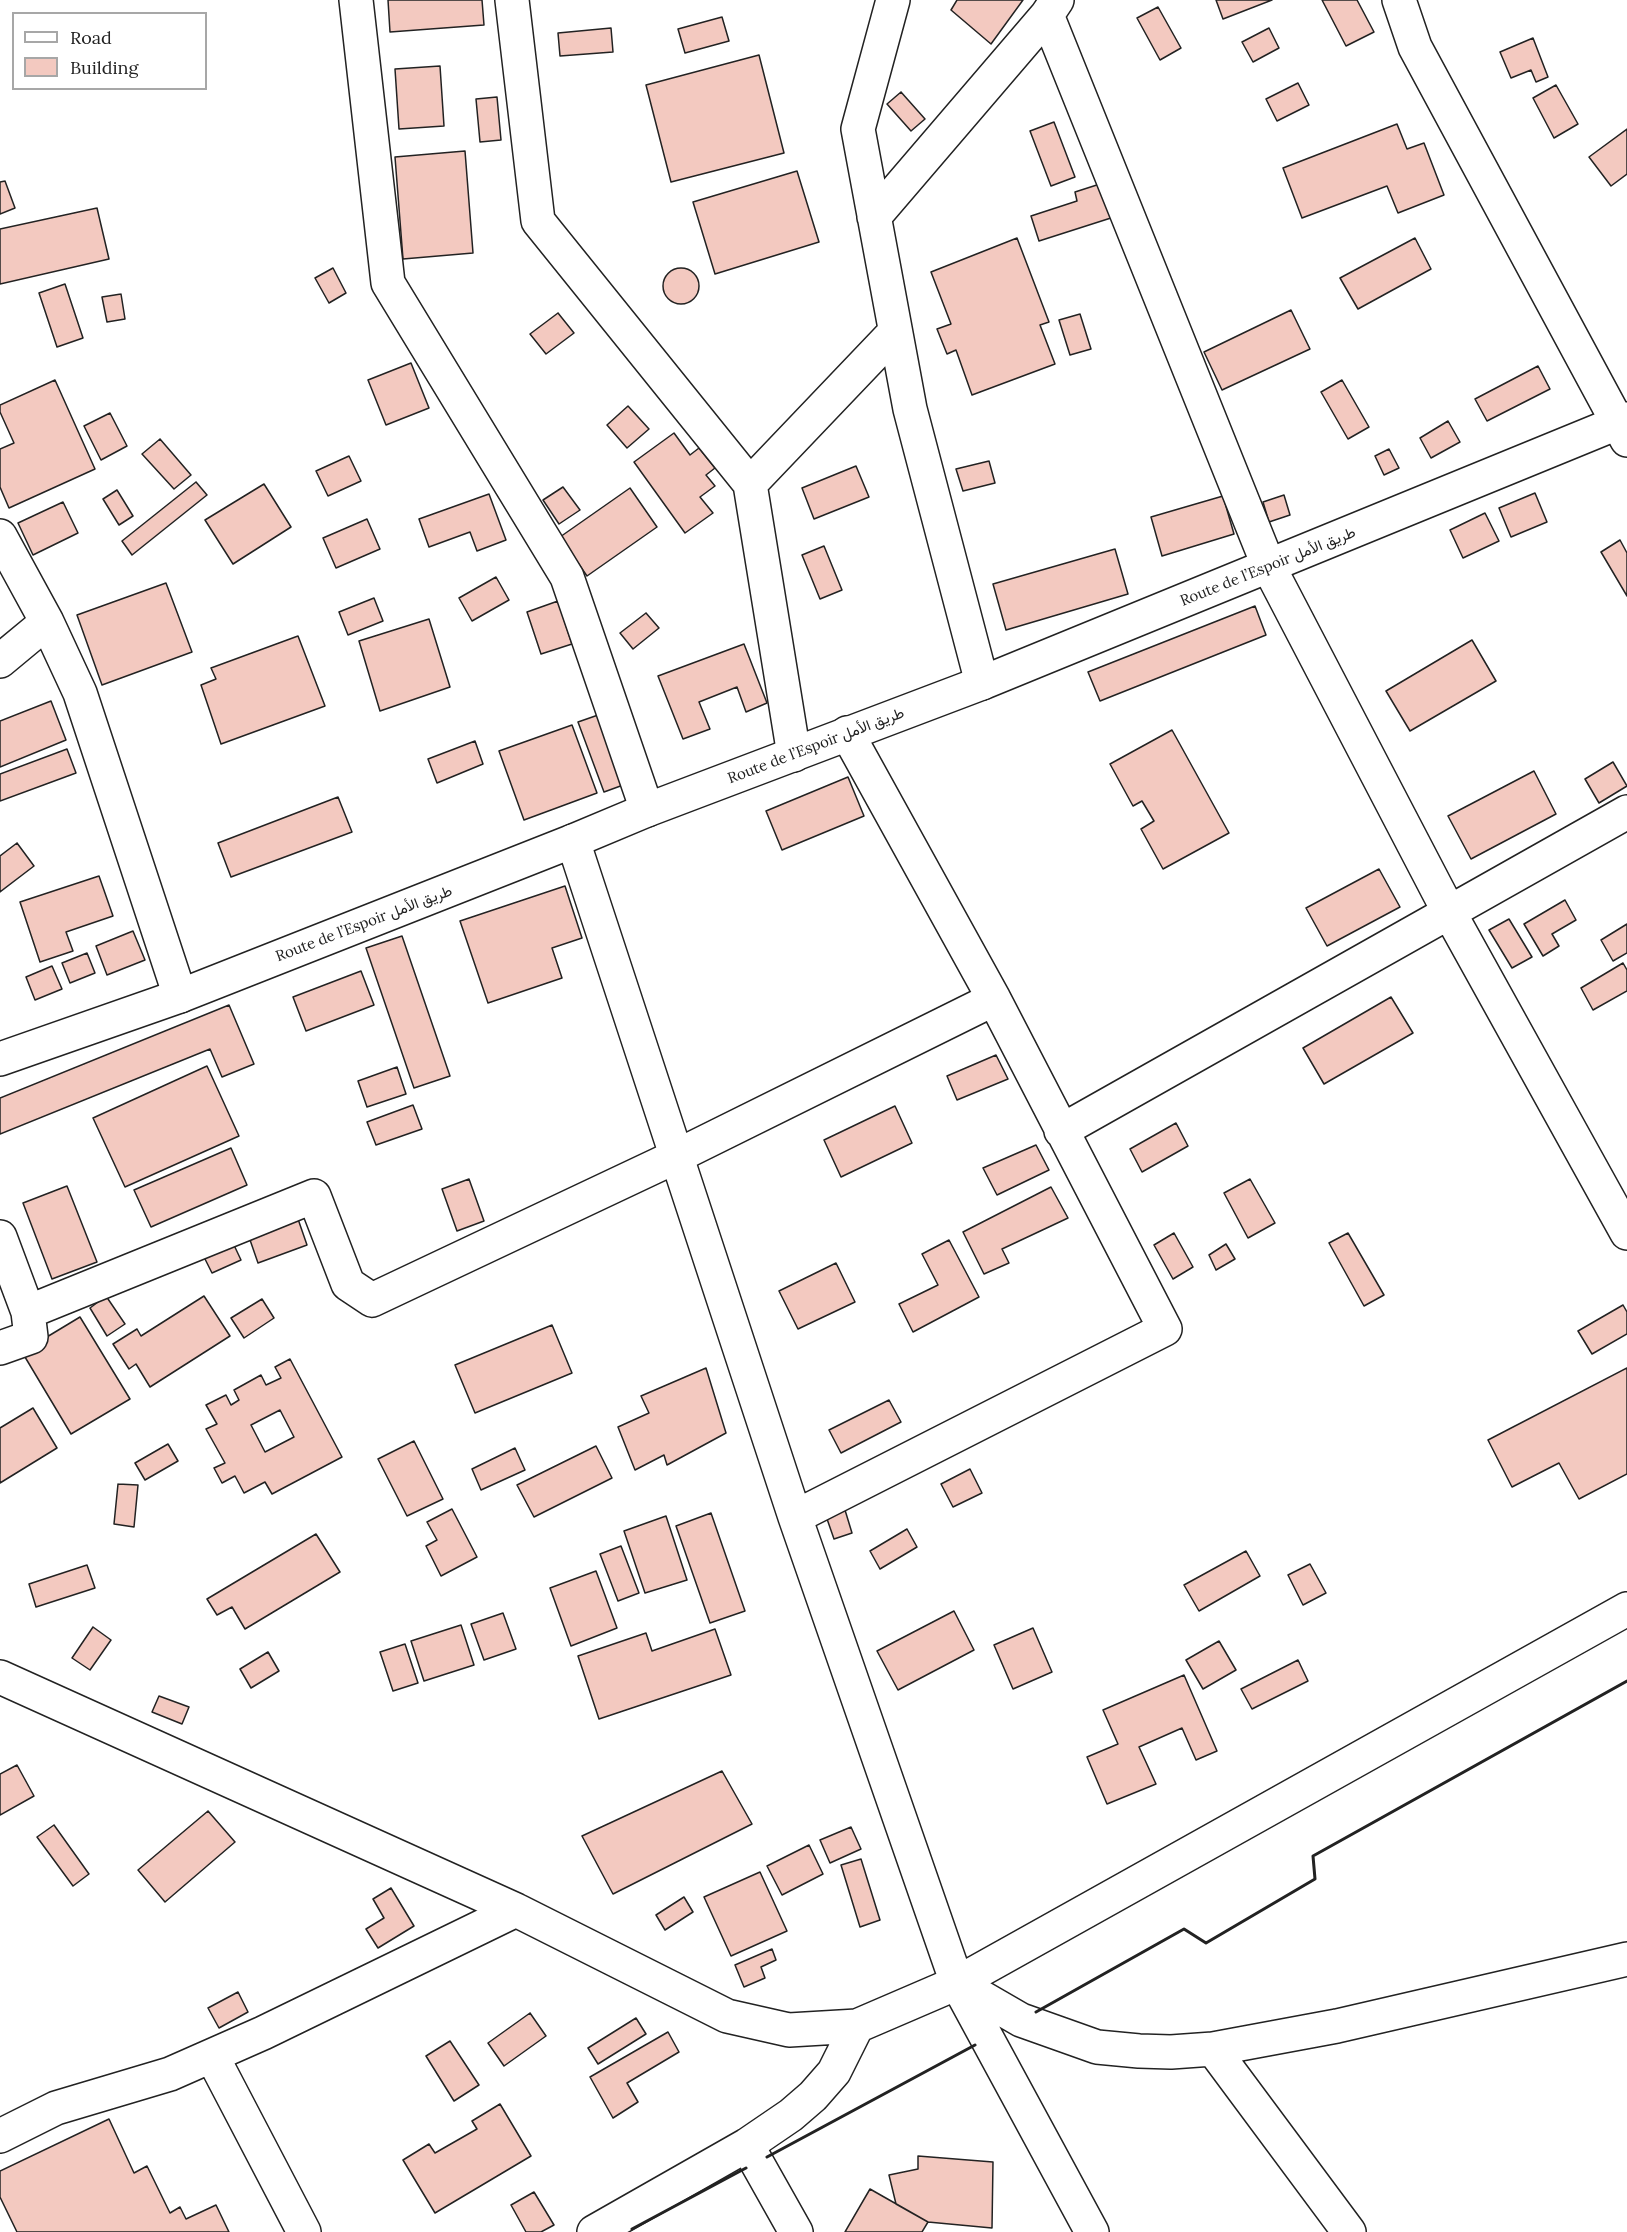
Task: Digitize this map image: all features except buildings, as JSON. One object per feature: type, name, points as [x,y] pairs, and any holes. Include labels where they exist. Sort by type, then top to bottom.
[{"type":"main road","points":[[356,0],[388,283],[567,577],[647,810]]},
{"type":"main road","points":[[512,0],[538,221],[750,484],[794,755]]},
{"type":"main road","points":[[893,0],[858,129],[910,409],[982,683]]},
{"type":"main road","points":[[1399,0],[1415,47],[1624,427]]},
{"type":"main road","points":[[874,217],[1052,8],[1269,567],[1449,912],[1627,1233]]},
{"type":"main road","points":[[750,484],[895,332]]},
{"type":"main road","name":"Route de l’Espoir طريق الأمل","points":[[0,1059],[180,996],[647,810],[982,683],[1624,427]]},
{"type":"main road","points":[[0,536],[47,622],[80,693],[180,996]]},
{"type":"main road","points":[[0,661],[47,622]]},
{"type":"main road","points":[[795,1517],[1164,1329],[994,999],[847,733]]},
{"type":"main road","points":[[1061,1131],[1627,812]]},
{"type":"main road","points":[[573,841],[795,1517],[957,1983],[1092,2232]]},
{"type":"main road","points":[[28,1312],[314,1196],[348,1284],[372,1300],[677,1156],[994,999]]},
{"type":"main road","points":[[0,1237],[28,1312],[31,1337],[0,1348]]},
{"type":"main road","points":[[0,1677],[516,1910],[727,2016],[789,2030],[857,2026],[957,1983],[1627,1609]]},
{"type":"main road","points":[[0,2136],[56,2108],[170,2074],[212,2056],[516,1910]]},
{"type":"main road","points":[[957,1983],[1021,2020],[1097,2047],[1139,2051],[1213,2049],[1337,2026],[1627,1959]]},
{"type":"main road","points":[[594,2232],[747,2145],[791,2115],[813,2096],[834,2072],[857,2026]]},
{"type":"main road","points":[[1213,2049],[1349,2232]]},
{"type":"main road","points":[[212,2056],[304,2232]]},
{"type":"main road","points":[[747,2145],[796,2232]]},
{"type":"wall","points":[[1036,2012],[1184,1929],[1206,1943],[1315,1879],[1313,1856],[1627,1681]]},
{"type":"wall","points":[[767,2157],[975,2045]]},
{"type":"wall","points":[[632,2229],[746,2168]]}]
